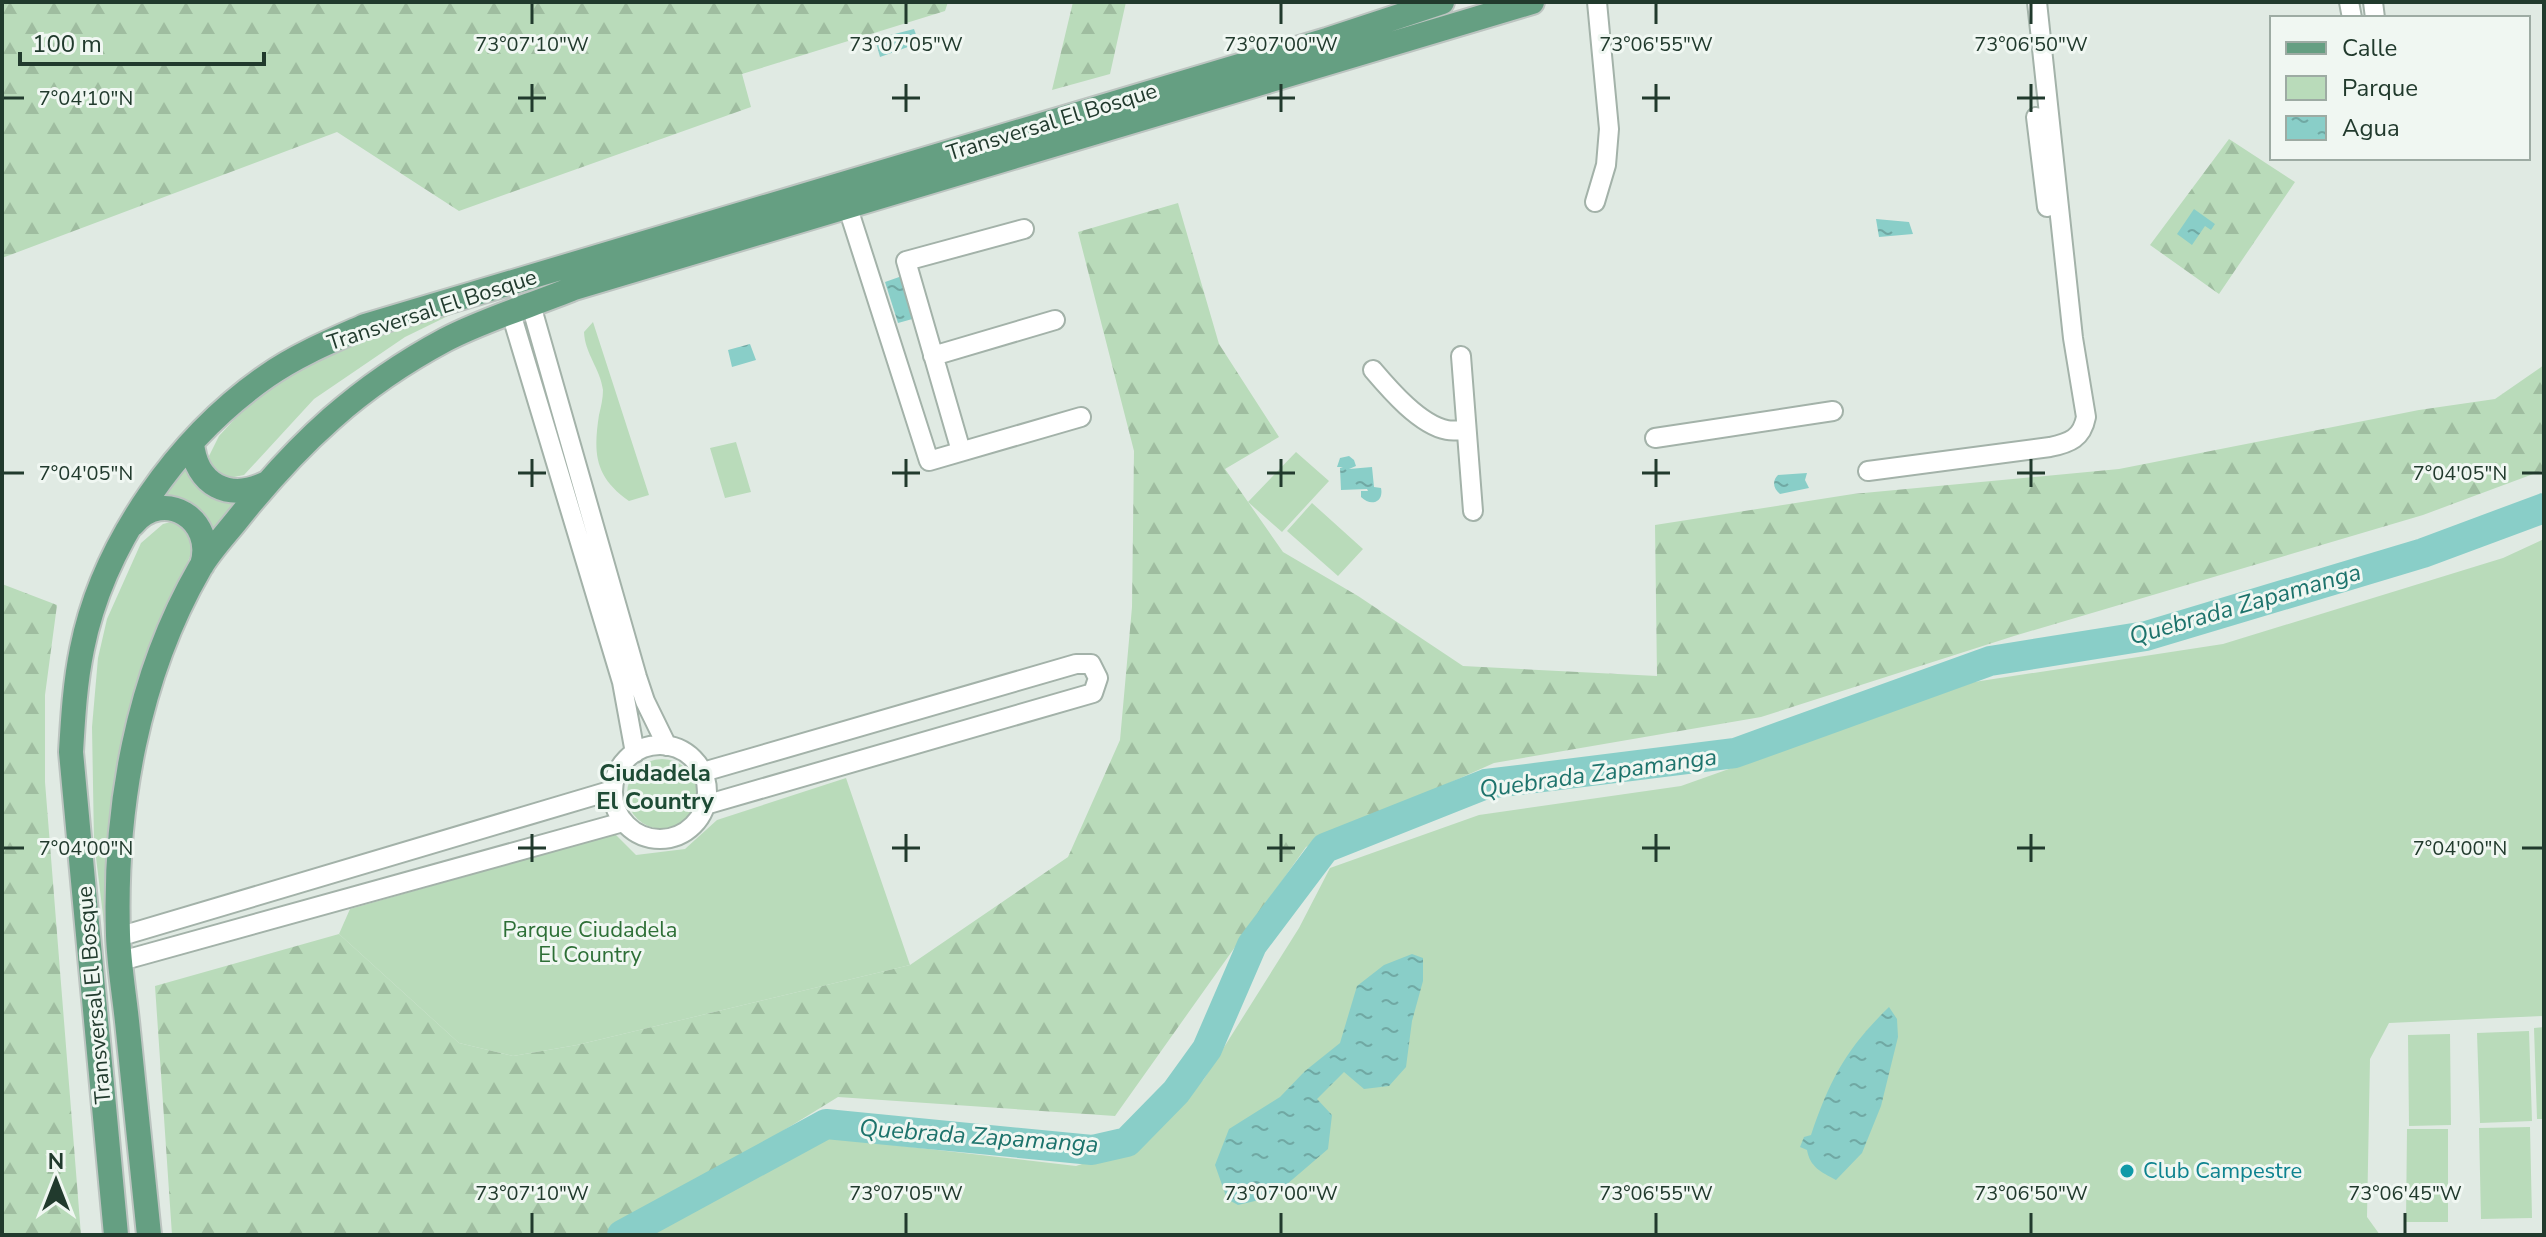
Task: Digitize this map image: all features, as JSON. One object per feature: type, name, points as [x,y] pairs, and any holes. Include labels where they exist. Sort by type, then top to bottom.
[{"type":"main road","name":"Transversal El Bosque","points":[[116,1235],[71,752],[82,646],[99,589],[146,499],[225,408],[268,375],[316,347],[365,326],[1327,40],[1442,2]]},
{"type":"main road","name":"Transversal El Bosque","points":[[149,1235],[120,949],[119,870],[127,786],[135,741],[146,695],[168,636],[202,565],[267,483],[312,434],[377,382],[447,339],[574,288],[1532,2]]},
{"type":"main road","points":[[192,443],[198,468],[217,486],[242,492],[267,483]]},
{"type":"main road","points":[[129,529],[145,513],[156,509],[167,508],[188,515],[196,523],[205,543],[202,565]]},
{"type":"street","points":[[1595,202],[1606,165],[1609,129],[1597,58],[1597,2]]},
{"type":"street","points":[[2037,2],[2061,309]]},
{"type":"street","points":[[1868,471],[2032,450],[2066,444],[2080,434],[2086,417],[2061,309],[2036,117]]},
{"type":"street","points":[[847,205],[929,461],[1081,417]]},
{"type":"street","points":[[961,451],[906,261],[1024,229]]},
{"type":"street","points":[[521,309],[645,701],[667,746]]},
{"type":"street","points":[[521,309],[622,682],[635,753]]},
{"type":"street","points":[[933,356],[1055,320]]},
{"type":"street","points":[[1461,356],[1473,511]]},
{"type":"street","points":[[1373,370],[1401,401],[1421,416],[1445,430],[1466,430]]},
{"type":"street","points":[[1655,438],[1833,411]]},
{"type":"street","points":[[703,772],[1076,664],[1091,664],[1098,678],[1093,693],[705,805]]},
{"type":"street","points":[[667,746],[688,755],[703,772],[707,794],[705,805],[694,825],[675,837],[642,836],[623,822],[617,813],[613,790],[619,769],[635,753],[645,748],[667,746]]},
{"type":"street","points":[[120,949],[613,790]]},
{"type":"street","points":[[120,949],[623,822]]},
{"type":"green space","points":[[2,2],[948,2],[945,11],[742,74],[751,107],[459,211],[337,132],[2,258]]},
{"type":"green space","points":[[1073,2],[1126,2],[1110,74],[1052,90]]},
{"type":"green space","points":[[2229,139],[2295,182],[2219,294],[2150,245]]},
{"type":"green space","points":[[1178,203],[1219,344],[1279,437],[1225,469],[1283,552],[1358,596],[1463,666],[1657,676],[1655,525],[1853,494],[2119,469],[2419,410],[2495,399],[2544,365],[2544,470],[2423,515],[2014,636],[1761,717],[1494,763],[1306,847],[1115,1116],[838,1097],[614,1235],[172,1235],[155,986],[339,934],[459,1043],[513,1056],[577,1045],[910,965],[1068,857],[1120,740],[1132,607],[1134,451],[1078,232]]},
{"type":"green space","points":[[529,289],[450,315],[405,337],[314,399],[244,475],[224,479],[214,473],[209,456],[219,436],[252,400],[320,357],[390,325]]},
{"type":"green space","points":[[593,322],[649,495],[629,501],[609,483],[599,464],[596,442],[603,390],[584,332]]},
{"type":"green space","points":[[736,442],[751,492],[725,498],[710,448]]},
{"type":"green space","points":[[1296,452],[1329,481],[1282,532],[1248,502]]},
{"type":"green space","points":[[187,455],[247,494],[215,537],[196,509],[181,504],[148,507]]},
{"type":"green space","points":[[1312,503],[1363,549],[1338,576],[1287,531]]},
{"type":"green space","points":[[178,520],[195,544],[147,657],[127,727],[110,973],[94,841],[92,727],[98,658],[107,619],[141,543],[163,524]]},
{"type":"green space","points":[[2544,539],[2544,1016],[2389,1023],[2370,1059],[2367,1217],[2380,1235],[631,1235],[824,1137],[1076,1166],[1140,1145],[1204,1079],[1299,928],[1330,868],[1479,815],[1681,786],[1974,682],[2223,644],[2503,558]]},
{"type":"green space","points":[[2,584],[57,605],[45,695],[45,782],[81,1235],[2,1235]]},
{"type":"green space","points":[[662,759],[687,769],[697,794],[687,819],[662,829],[637,819],[627,794],[637,769]]},
{"type":"green space","name":"Parque Ciudadela El Country","points":[[846,778],[910,965],[577,1045],[513,1056],[459,1043],[339,934],[350,909],[615,834],[636,855],[685,849],[717,820]]},
{"type":"green space","points":[[2544,1027],[2544,1119],[2537,1119],[2534,1028]]},
{"type":"green space","points":[[2529,1031],[2532,1121],[2480,1123],[2477,1033]]},
{"type":"green space","points":[[2450,1034],[2451,1125],[2409,1126],[2408,1035]]},
{"type":"green space","points":[[2530,1127],[2532,1218],[2481,1219],[2479,1128]]},
{"type":"green space","points":[[2407,1129],[2448,1129],[2448,1222],[2406,1222]]},
{"type":"water","points":[[914,29],[919,43],[880,57],[875,39]]},
{"type":"water","points":[[2194,209],[2215,224],[2211,230],[2205,226],[2192,245],[2177,234]]},
{"type":"water","points":[[1876,219],[1909,222],[1913,234],[1879,237]]},
{"type":"water","points":[[902,276],[916,318],[898,323],[885,282]]},
{"type":"water","points":[[750,344],[756,360],[732,367],[728,350]]},
{"type":"water","points":[[1349,456],[1356,466],[1349,469],[1372,467],[1374,487],[1381,488],[1381,497],[1376,502],[1361,497],[1361,491],[1367,489],[1341,490],[1340,468],[1343,467],[1337,467],[1340,458]]},
{"type":"water","points":[[1807,473],[1805,480],[1809,488],[1780,494],[1775,487],[1778,475]]},
{"type":"water","points":[[1412,954],[1423,958],[1423,981],[1412,1021],[1406,1067],[1389,1086],[1364,1089],[1344,1072],[1317,1099],[1332,1115],[1328,1149],[1272,1197],[1238,1205],[1227,1199],[1215,1165],[1229,1129],[1280,1097],[1305,1071],[1340,1043],[1357,986],[1384,965]]},
{"type":"water","points":[[1889,1007],[1897,1019],[1898,1037],[1881,1106],[1862,1153],[1836,1180],[1817,1168],[1807,1150],[1800,1147],[1804,1137],[1811,1135],[1825,1097],[1850,1051]]},
{"type":"waterway","name":"Quebrada Zapamanga","points":[[622,1235],[826,1124],[1092,1150],[1127,1142],[1176,1092],[1207,1049],[1252,945],[1325,848],[1486,784],[1735,753],[1990,661],[2146,636],[2423,553],[2544,508]]},
{"type":"place","name":"Club Campestre","points":[[2127,1171]]},
{"type":"district","name":"Ciudadela El Country","points":[[655,787]]}]
